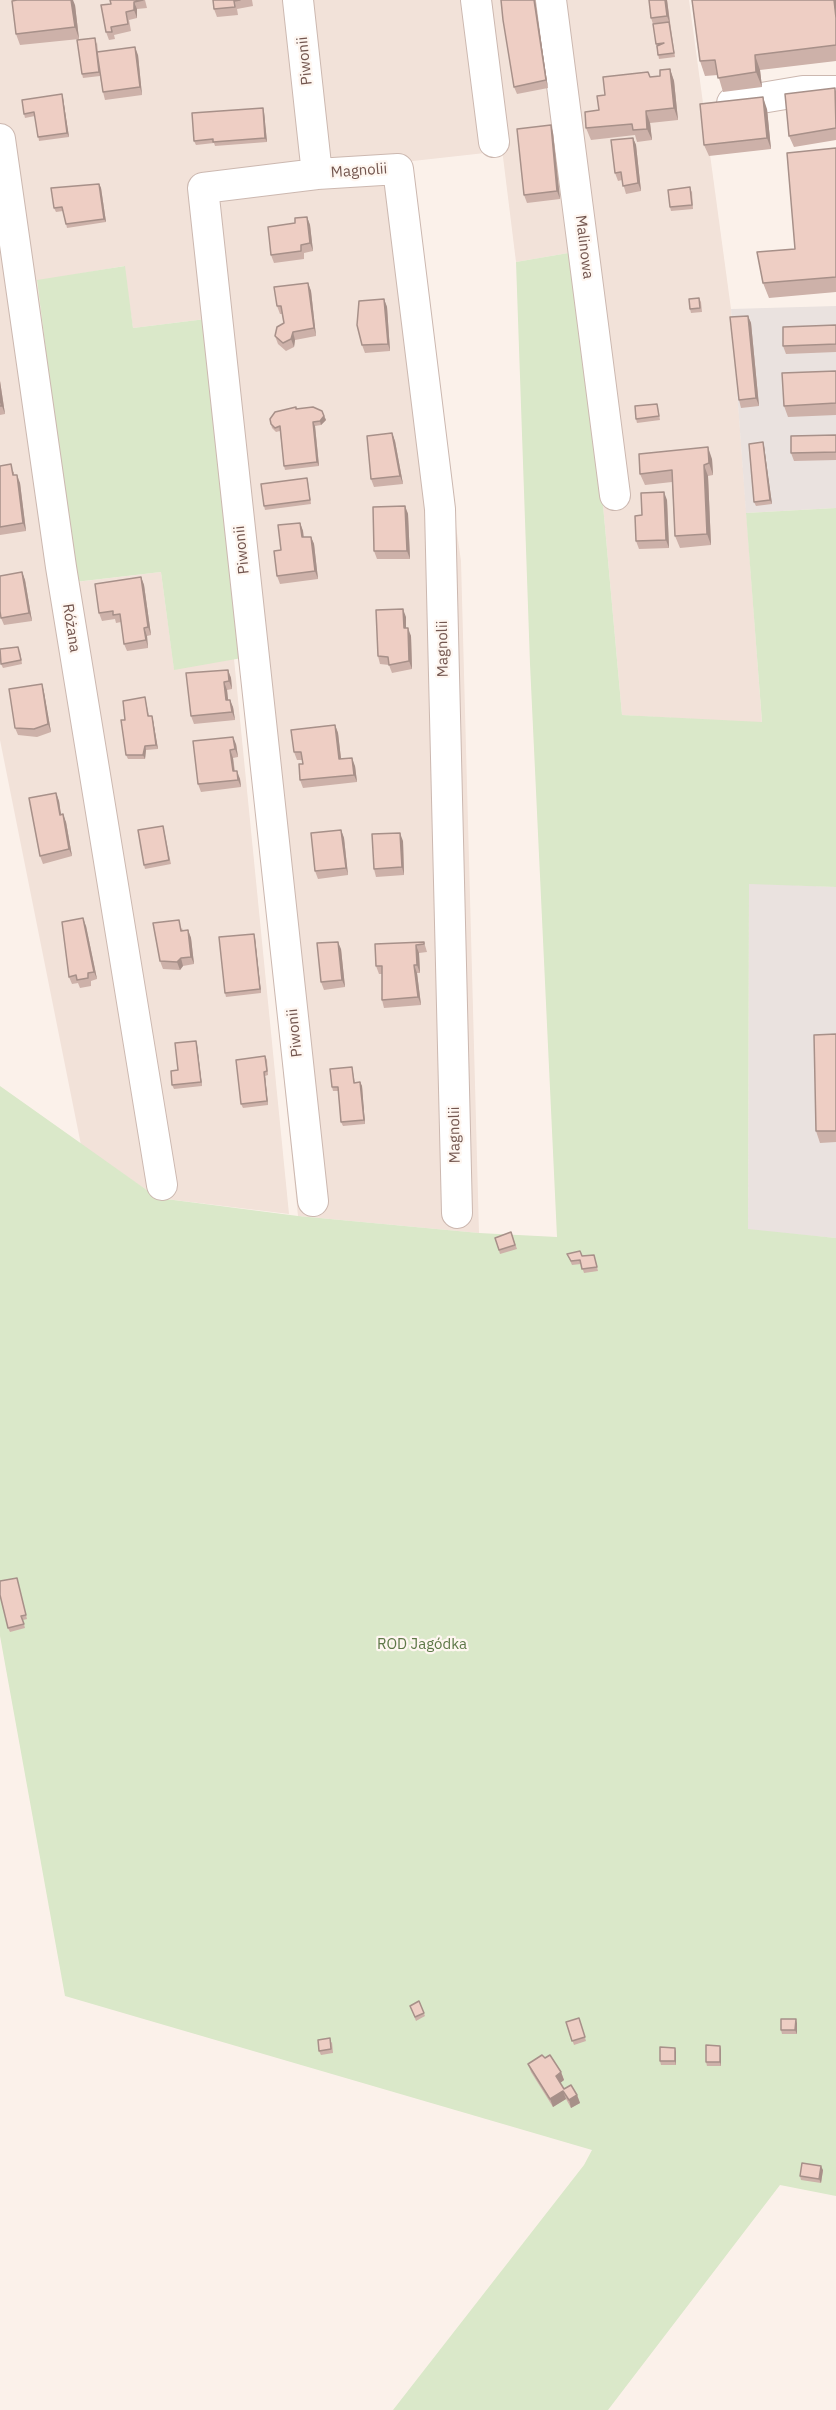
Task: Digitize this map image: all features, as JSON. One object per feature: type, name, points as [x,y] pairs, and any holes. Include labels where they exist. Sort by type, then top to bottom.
[{"type":"street","name":"Piwonii","points":[[298,0],[317,174],[203,188],[313,1201]]},
{"type":"street","points":[[476,0],[494,142]]},
{"type":"street","name":"Malinowa","points":[[551,0],[615,495]]},
{"type":"street","points":[[768,77],[836,71]]},
{"type":"street","points":[[732,103],[803,91],[836,91]]},
{"type":"street","name":"Różana","points":[[0,139],[61,567],[162,1185]]},
{"type":"street","name":"Magnolii","points":[[317,174],[398,169],[440,509],[458,1213]]},
{"type":"shaded area","points":[[0,0],[689,0],[731,309],[762,723],[622,715],[580,251],[516,262],[502,149],[404,162],[461,561],[479,1233],[298,1216],[206,319],[133,328],[124,266],[37,281],[76,582],[161,572],[174,669],[234,659],[289,1214],[158,1198],[81,1145],[0,740]]},
{"type":"shaded area","points":[[836,306],[836,508],[746,513],[731,309]]},
{"type":"shaded area","points":[[749,883],[836,887],[836,1238],[748,1230]]},
{"type":"green space","name":"ROD Jagódka","points":[[580,251],[622,715],[762,722],[746,513],[836,508],[836,887],[749,884],[748,1229],[836,1238],[836,2196],[780,2185],[608,2410],[393,2410],[584,2165],[592,2150],[65,1996],[0,1636],[0,1086],[158,1198],[298,1216],[479,1233],[557,1237],[530,664],[516,262]]},
{"type":"green space","points":[[125,266],[133,328],[206,319],[242,658],[174,670],[161,572],[75,582],[37,280]]},
{"type":"building","points":[[71,0],[75,27],[16,34],[12,1]]},
{"type":"building","points":[[110,0],[143,0],[134,2],[134,10],[126,12],[128,24],[111,27],[112,32],[106,32],[101,5],[111,4]]},
{"type":"building","points":[[213,0],[240,0],[234,1],[235,7],[214,9]]},
{"type":"building","points":[[501,0],[534,0],[546,80],[514,87]]},
{"type":"building","points":[[649,0],[665,0],[667,16],[651,18]]},
{"type":"building","points":[[692,0],[834,0],[836,45],[755,55],[756,72],[718,78],[715,60],[700,61]]},
{"type":"building","points":[[669,22],[674,53],[658,55],[657,46],[664,43],[656,44],[653,24]]},
{"type":"building","points":[[95,38],[99,72],[82,74],[77,40]]},
{"type":"building","points":[[135,47],[140,87],[103,92],[97,52]]},
{"type":"building","points":[[670,69],[674,108],[646,111],[647,129],[633,130],[632,124],[586,128],[585,112],[599,110],[597,96],[605,95],[603,77],[648,72],[650,77],[660,76],[660,70]]},
{"type":"building","points":[[835,88],[836,128],[789,136],[785,94]]},
{"type":"building","points":[[62,94],[67,133],[38,137],[34,112],[24,114],[22,100]]},
{"type":"building","points":[[763,97],[767,138],[704,145],[700,104]]},
{"type":"building","points":[[263,108],[265,138],[213,142],[213,139],[194,141],[192,113]]},
{"type":"building","points":[[551,125],[557,191],[524,195],[517,129]]},
{"type":"building","points":[[633,138],[638,183],[623,186],[621,172],[615,173],[611,140]]},
{"type":"building","points":[[836,148],[836,277],[763,283],[757,252],[795,249],[787,153]]},
{"type":"building","points":[[99,184],[104,219],[66,224],[62,207],[54,208],[51,188]]},
{"type":"building","points":[[690,187],[692,205],[670,207],[668,190]]},
{"type":"building","points":[[307,217],[310,243],[301,245],[301,251],[271,255],[268,227],[295,223],[295,218]]},
{"type":"building","points":[[308,283],[314,328],[293,332],[291,339],[283,343],[275,336],[277,327],[284,323],[281,306],[277,306],[274,287]]},
{"type":"building","points":[[699,298],[700,308],[690,309],[689,299]]},
{"type":"building","points":[[384,299],[388,344],[362,345],[357,325],[359,301]]},
{"type":"building","points":[[748,316],[756,398],[739,400],[730,317]]},
{"type":"building","points":[[836,325],[836,344],[783,346],[783,327]]},
{"type":"building","points":[[836,371],[836,403],[784,406],[782,373]]},
{"type":"building","points":[[657,404],[659,416],[636,419],[635,406]]},
{"type":"building","points":[[296,407],[296,409],[313,407],[322,411],[324,416],[320,421],[313,422],[317,462],[284,466],[280,426],[275,428],[270,419],[275,412]]},
{"type":"building","points":[[392,433],[400,476],[371,479],[367,436]]},
{"type":"building","points":[[836,435],[836,452],[791,453],[791,436]]},
{"type":"building","points":[[763,442],[770,500],[754,502],[749,444]]},
{"type":"building","points":[[708,447],[709,463],[704,465],[707,534],[675,536],[672,470],[640,474],[639,454]]},
{"type":"building","points":[[11,464],[13,475],[17,475],[23,523],[0,527],[0,466]]},
{"type":"building","points":[[307,478],[310,500],[264,506],[261,484]]},
{"type":"building","points":[[664,492],[666,540],[636,541],[635,516],[642,515],[641,493]]},
{"type":"building","points":[[405,506],[407,551],[374,551],[373,507]]},
{"type":"building","points":[[300,523],[302,537],[311,537],[315,571],[277,576],[274,551],[281,550],[278,525]]},
{"type":"building","points":[[22,572],[29,613],[1,618],[0,576]]},
{"type":"building","points":[[141,577],[148,627],[144,628],[146,640],[124,644],[120,614],[113,615],[113,611],[99,613],[95,584]]},
{"type":"building","points":[[403,609],[404,628],[408,628],[409,661],[389,665],[388,657],[378,656],[376,610]]},
{"type":"building","points":[[18,647],[21,660],[1,664],[0,649]]},
{"type":"building","points":[[228,670],[229,681],[224,682],[226,700],[230,700],[232,712],[191,716],[186,673]]},
{"type":"building","points":[[42,684],[48,724],[34,729],[15,728],[9,689]]},
{"type":"building","points":[[145,697],[148,716],[152,716],[156,745],[145,746],[143,755],[126,755],[121,720],[125,720],[123,701]]},
{"type":"building","points":[[335,725],[339,759],[352,758],[354,775],[300,780],[299,764],[303,764],[301,752],[294,752],[291,730]]},
{"type":"building","points":[[233,737],[235,749],[230,750],[233,771],[237,771],[238,780],[198,784],[193,741]]},
{"type":"building","points":[[56,793],[60,815],[63,814],[69,849],[40,856],[29,798]]},
{"type":"building","points":[[163,826],[169,860],[144,865],[138,830]]},
{"type":"building","points":[[341,830],[346,868],[315,871],[311,833]]},
{"type":"building","points":[[400,833],[402,867],[374,869],[372,834]]},
{"type":"building","points":[[83,918],[94,972],[88,973],[88,978],[77,980],[76,975],[69,977],[62,922]]},
{"type":"building","points":[[179,920],[181,931],[188,930],[191,957],[181,958],[177,962],[160,961],[153,923]]},
{"type":"building","points":[[254,934],[260,989],[225,993],[219,937]]},
{"type":"building","points":[[338,942],[342,980],[321,982],[317,943]]},
{"type":"building","points":[[424,942],[424,944],[416,945],[417,965],[414,965],[418,997],[382,1000],[382,966],[376,966],[375,944]]},
{"type":"building","points":[[836,1034],[836,1131],[816,1131],[814,1035]]},
{"type":"building","points":[[196,1041],[201,1082],[172,1085],[171,1071],[178,1070],[175,1043]]},
{"type":"building","points":[[265,1056],[267,1101],[241,1104],[236,1060]]},
{"type":"building","points":[[352,1067],[354,1083],[360,1082],[364,1120],[341,1122],[338,1087],[332,1087],[330,1069]]},
{"type":"building","points":[[511,1232],[515,1245],[499,1250],[495,1238]]},
{"type":"building","points":[[580,1251],[582,1256],[594,1255],[597,1267],[582,1269],[580,1260],[571,1261],[567,1254]]},
{"type":"building","points":[[17,1578],[26,1615],[21,1616],[24,1624],[8,1628],[0,1595],[0,1581]]},
{"type":"building","points":[[419,2001],[424,2013],[415,2017],[410,2006]]},
{"type":"building","points":[[579,2018],[585,2037],[572,2041],[566,2022]]},
{"type":"building","points":[[781,2019],[796,2019],[795,2030],[781,2030]]},
{"type":"building","points":[[330,2038],[331,2049],[319,2051],[318,2040]]},
{"type":"building","points":[[706,2045],[720,2046],[720,2062],[706,2062]]},
{"type":"building","points":[[660,2047],[675,2048],[675,2061],[660,2061]]},
{"type":"building","points":[[542,2055],[545,2058],[550,2055],[561,2072],[556,2076],[564,2089],[571,2085],[577,2095],[569,2100],[563,2091],[550,2099],[528,2064]]},
{"type":"building","points":[[802,2163],[821,2166],[819,2179],[800,2176]]}]
